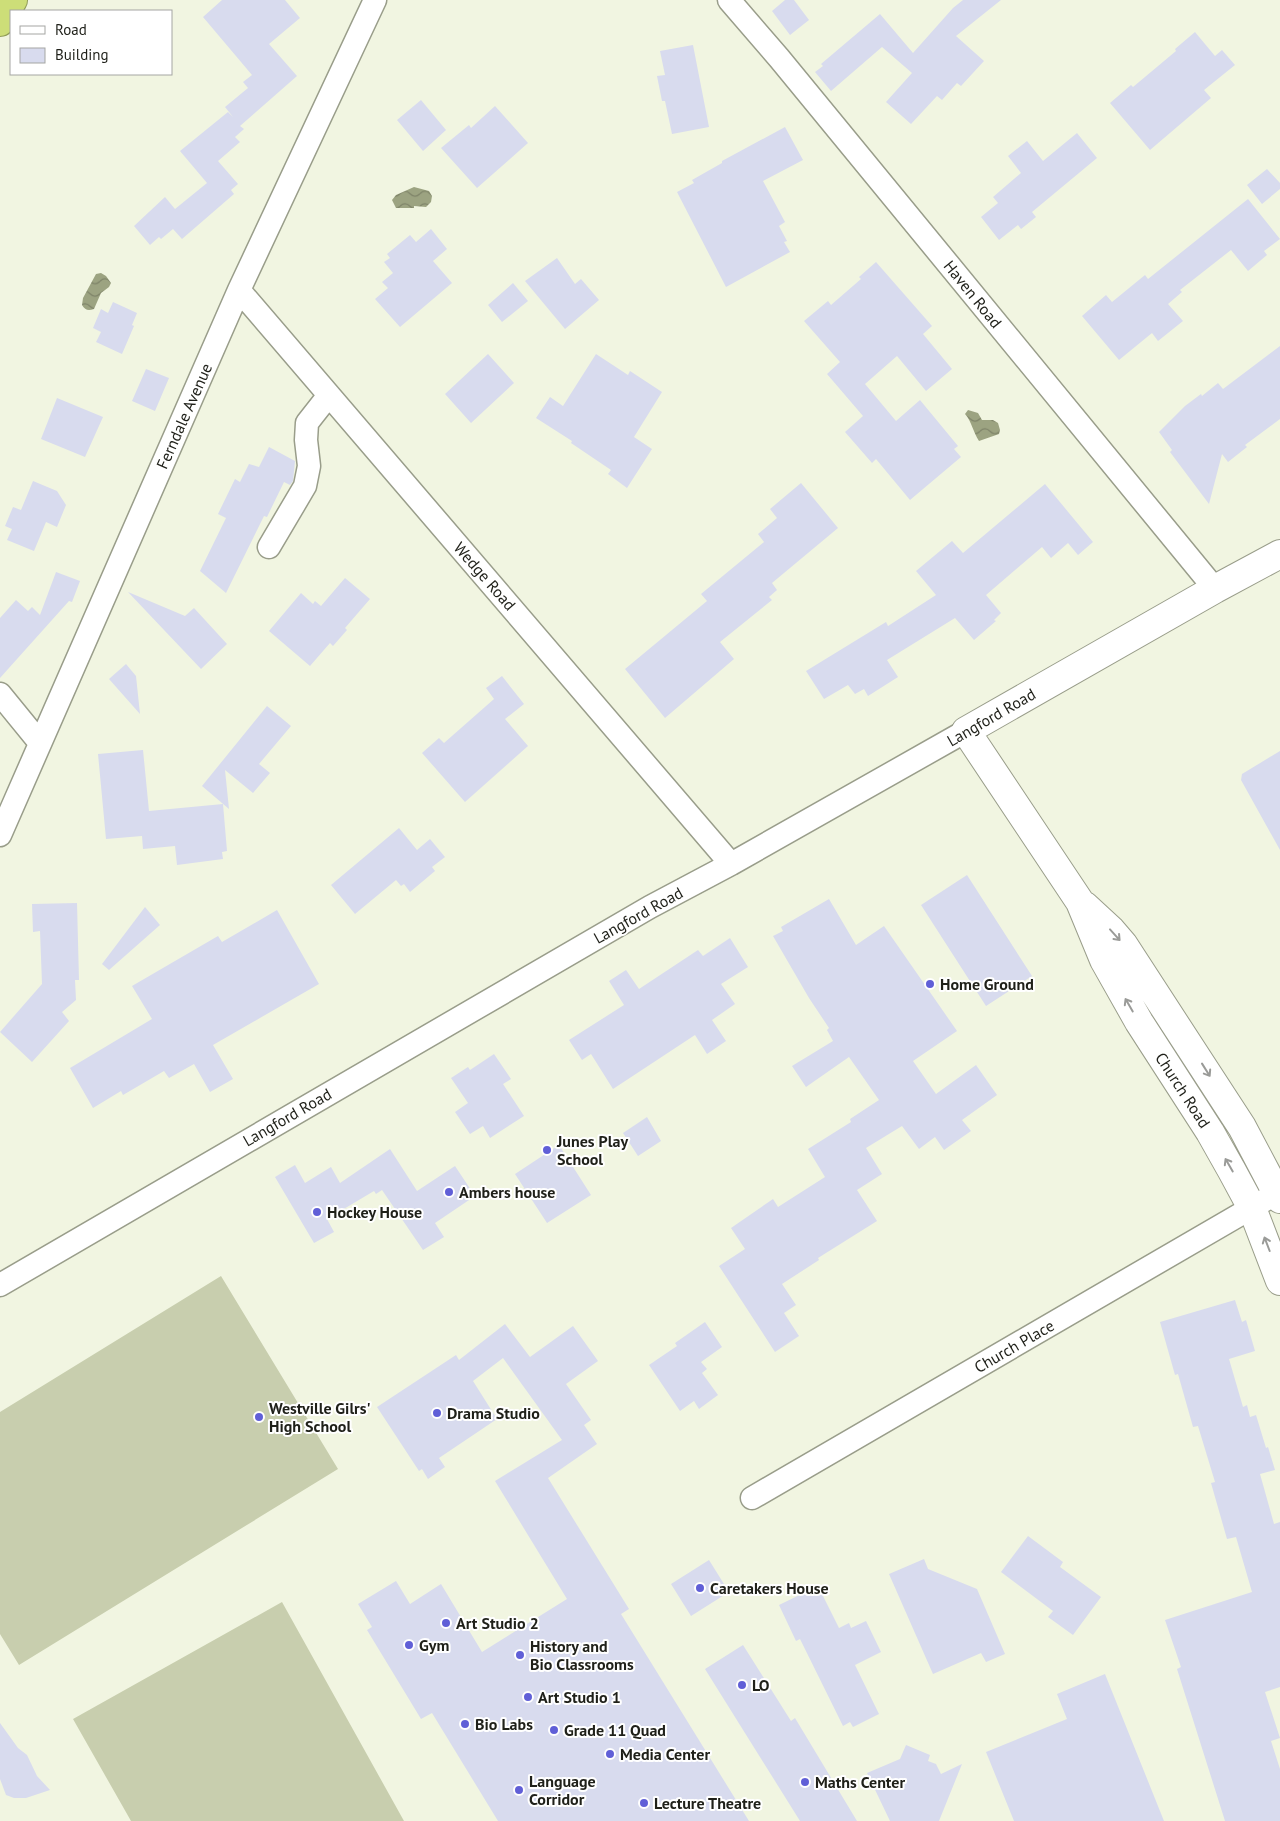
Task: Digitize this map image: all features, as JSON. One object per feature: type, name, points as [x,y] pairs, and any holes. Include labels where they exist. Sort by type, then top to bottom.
[{"type":"highway","points":[[0,22],[13,0]]},
{"type":"street","name":"Ferndale Avenue","points":[[0,836],[239,290],[375,0]]},
{"type":"street","name":"Haven Road","points":[[729,0],[1215,589]]},
{"type":"street","name":"Wedge Road","points":[[239,290],[731,864]]},
{"type":"street","points":[[268,547],[305,486],[309,466],[306,440],[307,423],[329,395]]},
{"type":"street","name":"Langford Road","points":[[0,1284],[642,912],[731,864],[1280,554]]},
{"type":"street","points":[[0,694],[40,743]]},
{"type":"street","name":"Church Road","points":[[966,731],[1080,902],[1108,968],[1173,1077],[1210,1132],[1252,1208],[1280,1281]]},
{"type":"street","name":"Church Road","points":[[1080,902],[1111,930],[1123,944],[1242,1127],[1279,1196]]},
{"type":"street","name":"Church Place","points":[[752,1498],[1252,1208],[1279,1196]]},
{"type":"shaded area","points":[[221,1276],[338,1469],[19,1665],[0,1634],[0,1412]]},
{"type":"shaded area","points":[[282,1602],[404,1821],[131,1821],[73,1719]]},
{"type":"water","points":[[414,187],[429,191],[432,196],[431,202],[426,207],[396,208],[392,200],[396,195]]},
{"type":"water","points":[[101,273],[111,283],[101,293],[94,309],[87,310],[82,305],[83,298],[96,274]]},
{"type":"water","points":[[968,410],[978,413],[982,420],[993,420],[998,423],[999,434],[979,441],[965,414]]},
{"type":"building","points":[[222,0],[285,0],[300,18],[269,44],[297,76],[240,126],[244,129],[235,137],[240,142],[218,161],[238,184],[231,190],[234,194],[182,239],[173,229],[150,245],[134,226],[165,197],[175,209],[207,183],[180,151],[228,112],[233,117],[225,107],[248,88],[243,82],[252,75],[203,17]]},
{"type":"building","points":[[785,0],[794,0],[809,20],[790,35],[772,11]]},
{"type":"building","points":[[963,0],[1001,0],[956,36],[984,61],[961,86],[957,83],[942,100],[937,96],[911,124],[886,102],[912,73],[882,47],[831,91],[815,72],[823,66],[821,64],[880,14],[913,53],[953,8]]},
{"type":"building","points":[[1195,32],[1215,56],[1222,50],[1235,65],[1204,90],[1211,98],[1150,150],[1110,103],[1131,85],[1133,87],[1176,51],[1175,49]]},
{"type":"building","points":[[693,45],[709,127],[672,134],[657,76],[665,75],[660,51]]},
{"type":"building","points":[[421,100],[446,130],[423,151],[397,120]]},
{"type":"building","points":[[495,106],[528,143],[477,188],[441,148],[469,125],[471,128]]},
{"type":"building","points":[[785,127],[803,160],[763,181],[785,222],[779,226],[787,241],[784,242],[790,252],[726,287],[677,192],[694,183],[692,180],[722,163],[722,161]]},
{"type":"building","points":[[1077,133],[1097,158],[1032,212],[1036,217],[1021,229],[1018,225],[999,240],[981,217],[998,203],[993,197],[1021,173],[1008,156],[1027,141],[1043,161]]},
{"type":"building","points":[[1267,169],[1280,183],[1280,189],[1262,204],[1247,185]]},
{"type":"building","points":[[1248,199],[1280,239],[1264,251],[1267,255],[1248,271],[1231,250],[1180,290],[1182,292],[1168,304],[1183,321],[1158,341],[1152,333],[1119,360],[1082,316],[1106,295],[1112,302],[1145,275],[1148,279]]},
{"type":"building","points":[[431,229],[447,249],[433,261],[452,283],[400,327],[375,299],[388,288],[382,282],[393,273],[384,262],[390,258],[387,254],[410,235],[416,242]]},
{"type":"building","points":[[557,258],[575,284],[581,279],[599,300],[565,329],[525,281]]},
{"type":"building","points":[[876,262],[932,326],[923,334],[952,369],[926,391],[897,356],[865,384],[896,421],[920,400],[958,446],[954,449],[961,457],[910,500],[876,459],[872,463],[845,432],[863,416],[827,374],[840,362],[804,321],[828,301],[831,305],[861,279],[859,277]]},
{"type":"building","points":[[513,283],[528,301],[502,322],[488,305]]},
{"type":"building","points":[[113,302],[137,313],[132,325],[134,326],[122,354],[96,342],[101,332],[93,328],[101,309],[108,313]]},
{"type":"building","points":[[1280,346],[1280,419],[1245,445],[1247,447],[1228,462],[1222,454],[1209,504],[1170,452],[1172,450],[1159,432],[1185,406],[1201,394],[1202,396],[1218,383],[1223,389]]},
{"type":"building","points":[[488,354],[514,383],[471,423],[445,394]]},
{"type":"building","points":[[596,354],[628,375],[630,371],[662,392],[634,437],[652,449],[627,488],[608,474],[611,470],[571,443],[572,441],[536,418],[550,397],[563,406]]},
{"type":"building","points":[[146,369],[169,378],[155,411],[132,401]]},
{"type":"building","points":[[57,398],[103,417],[85,457],[41,439]]},
{"type":"building","points":[[269,447],[295,461],[293,481],[290,485],[284,482],[267,517],[264,516],[226,593],[200,571],[226,518],[218,514],[235,479],[240,482],[249,464],[259,467]]},
{"type":"building","points":[[33,481],[57,491],[66,505],[57,527],[46,522],[34,551],[7,540],[12,529],[5,526],[13,507],[21,510]]},
{"type":"building","points":[[801,483],[838,528],[772,583],[777,590],[769,597],[772,600],[720,642],[734,659],[665,718],[625,669],[707,601],[701,594],[764,542],[758,534],[777,518],[770,509]]},
{"type":"building","points":[[1045,484],[1093,542],[1078,555],[1068,543],[1051,558],[1042,547],[986,595],[1001,613],[994,620],[996,621],[974,640],[955,618],[887,660],[898,677],[868,696],[864,689],[855,694],[848,685],[824,699],[806,671],[886,622],[888,626],[936,595],[916,571],[952,541],[963,553]]},
{"type":"building","points":[[56,572],[80,581],[72,602],[69,601],[0,678],[0,618],[16,600],[28,611],[32,607],[40,615]]},
{"type":"building","points":[[345,578],[370,599],[345,628],[347,630],[333,646],[330,643],[310,666],[269,631],[301,593],[313,604],[315,601],[321,606]]},
{"type":"building","points":[[128,592],[185,616],[194,608],[227,644],[201,669]]},
{"type":"building","points":[[126,664],[136,676],[140,714],[109,679]]},
{"type":"building","points":[[502,676],[524,704],[505,719],[528,746],[465,802],[422,753],[439,738],[444,743],[494,699],[486,688]]},
{"type":"building","points":[[267,706],[291,726],[259,764],[270,773],[253,793],[225,770],[229,809],[202,786]]},
{"type":"building","points":[[143,750],[149,811],[223,804],[227,851],[222,852],[223,859],[177,865],[175,846],[143,849],[142,836],[106,839],[98,754]]},
{"type":"building","points":[[1280,751],[1280,850],[1241,780],[1242,774]]},
{"type":"building","points":[[399,828],[417,850],[430,839],[445,857],[432,867],[435,871],[410,892],[404,884],[401,886],[396,880],[355,914],[331,885]]},
{"type":"building","points":[[967,875],[1032,976],[986,1006],[921,905]]},
{"type":"building","points":[[829,899],[856,945],[884,926],[957,1031],[913,1061],[936,1094],[976,1065],[997,1095],[962,1120],[971,1131],[944,1150],[935,1137],[919,1149],[902,1126],[866,1148],[882,1174],[857,1190],[877,1221],[818,1258],[819,1260],[782,1284],[796,1305],[784,1313],[799,1336],[775,1352],[719,1266],[745,1249],[731,1228],[773,1199],[778,1207],[825,1177],[808,1149],[851,1122],[850,1119],[879,1100],[849,1057],[806,1087],[792,1066],[833,1041],[827,1030],[829,1028],[773,936],[783,931],[781,927]]},
{"type":"building","points":[[77,903],[79,980],[75,980],[76,1000],[62,1012],[69,1021],[32,1062],[0,1032],[42,984],[40,931],[33,932],[32,904]]},
{"type":"building","points":[[145,907],[160,925],[109,970],[102,964]]},
{"type":"building","points":[[277,910],[319,984],[213,1045],[233,1079],[210,1092],[194,1064],[169,1078],[164,1071],[123,1095],[121,1091],[93,1108],[70,1068],[152,1019],[132,986],[218,936],[222,942]]},
{"type":"building","points":[[730,938],[748,967],[721,984],[735,1004],[712,1020],[726,1041],[707,1054],[695,1035],[613,1089],[591,1054],[582,1060],[569,1040],[624,1005],[609,981],[626,970],[639,989],[698,950],[703,956]]},
{"type":"building","points":[[494,1054],[511,1079],[503,1084],[524,1116],[490,1138],[483,1126],[470,1134],[455,1112],[468,1103],[451,1078],[468,1067],[470,1070]]},
{"type":"building","points":[[647,1117],[661,1141],[638,1156],[623,1133]]},
{"type":"building","points":[[559,1145],[591,1195],[547,1223],[515,1174]]},
{"type":"building","points":[[390,1149],[417,1191],[455,1166],[475,1196],[435,1223],[444,1237],[423,1250],[382,1190],[376,1194],[374,1191],[327,1219],[334,1232],[314,1243],[275,1177],[295,1165],[305,1183],[331,1167],[340,1183]]},
{"type":"building","points":[[1235,1300],[1242,1322],[1246,1320],[1255,1351],[1229,1359],[1243,1407],[1247,1405],[1250,1417],[1256,1415],[1266,1448],[1268,1447],[1275,1470],[1260,1474],[1274,1524],[1280,1522],[1280,1687],[1265,1692],[1280,1738],[1271,1741],[1280,1769],[1280,1821],[1225,1821],[1177,1669],[1181,1667],[1165,1620],[1252,1592],[1236,1537],[1227,1539],[1211,1483],[1215,1482],[1198,1426],[1193,1427],[1178,1374],[1175,1375],[1160,1322]]},
{"type":"building","points":[[705,1322],[722,1347],[701,1362],[707,1369],[702,1373],[718,1395],[699,1409],[694,1401],[680,1411],[649,1365],[677,1346],[675,1343]]},
{"type":"building","points":[[505,1324],[530,1357],[573,1326],[598,1361],[566,1384],[591,1420],[584,1425],[597,1444],[548,1478],[629,1609],[621,1614],[749,1821],[498,1821],[432,1713],[421,1719],[367,1630],[372,1627],[358,1604],[396,1581],[410,1604],[441,1584],[482,1652],[567,1599],[495,1481],[562,1440],[503,1358],[473,1381],[497,1419],[439,1458],[445,1467],[428,1479],[422,1469],[419,1471],[377,1407],[456,1355],[459,1360]]},
{"type":"building","points":[[1028,1536],[1063,1562],[1060,1567],[1101,1597],[1073,1635],[1048,1617],[1053,1611],[1001,1572]]},
{"type":"building","points":[[924,1559],[928,1569],[977,1589],[1005,1654],[986,1662],[981,1653],[933,1674],[889,1574]]},
{"type":"building","name":"Caretakers House","points":[[709,1560],[729,1592],[691,1616],[671,1584]]},
{"type":"building","points":[[818,1586],[839,1628],[849,1623],[851,1628],[866,1621],[881,1652],[855,1665],[879,1714],[853,1727],[850,1722],[843,1726],[800,1639],[796,1641],[779,1605]]},
{"type":"building","name":"Maths Center","points":[[743,1645],[791,1721],[795,1718],[857,1821],[800,1821],[705,1669]]},
{"type":"building","points":[[1105,1674],[1164,1821],[1014,1821],[986,1752],[1067,1719],[1057,1694]]},
{"type":"building","points":[[0,1723],[18,1748],[27,1755],[37,1776],[50,1790],[26,1798],[14,1798],[6,1795],[0,1779]]},
{"type":"building","points":[[906,1745],[930,1755],[928,1761],[936,1764],[941,1774],[962,1764],[939,1821],[890,1821],[867,1773],[900,1759]]},
{"type":"place","name":"Home Ground","points":[[930,984]]},
{"type":"place","name":"Junes Play School","points":[[547,1150]]},
{"type":"place","name":"Ambers house","points":[[449,1192]]},
{"type":"place","name":"Hockey House","points":[[317,1212]]},
{"type":"place","name":"Drama Studio","points":[[437,1413]]},
{"type":"place","name":"Westville Gilrs' High School","points":[[259,1417]]},
{"type":"place","name":"Caretakers House","points":[[700,1588]]},
{"type":"place","name":"Art Studio 2","points":[[446,1623]]},
{"type":"place","name":"Gym","points":[[409,1645]]},
{"type":"place","name":"History and Bio Classrooms","points":[[520,1655]]},
{"type":"place","name":"LO","points":[[742,1685]]},
{"type":"place","name":"Art Studio 1","points":[[528,1697]]},
{"type":"place","name":"Bio Labs","points":[[465,1724]]},
{"type":"place","name":"Grade 11 Quad","points":[[554,1730]]},
{"type":"place","name":"Media Center","points":[[610,1754]]},
{"type":"place","name":"Maths Center","points":[[805,1782]]},
{"type":"place","name":"Language Corridor","points":[[519,1790]]},
{"type":"place","name":"Lecture Theatre","points":[[644,1803]]}]
